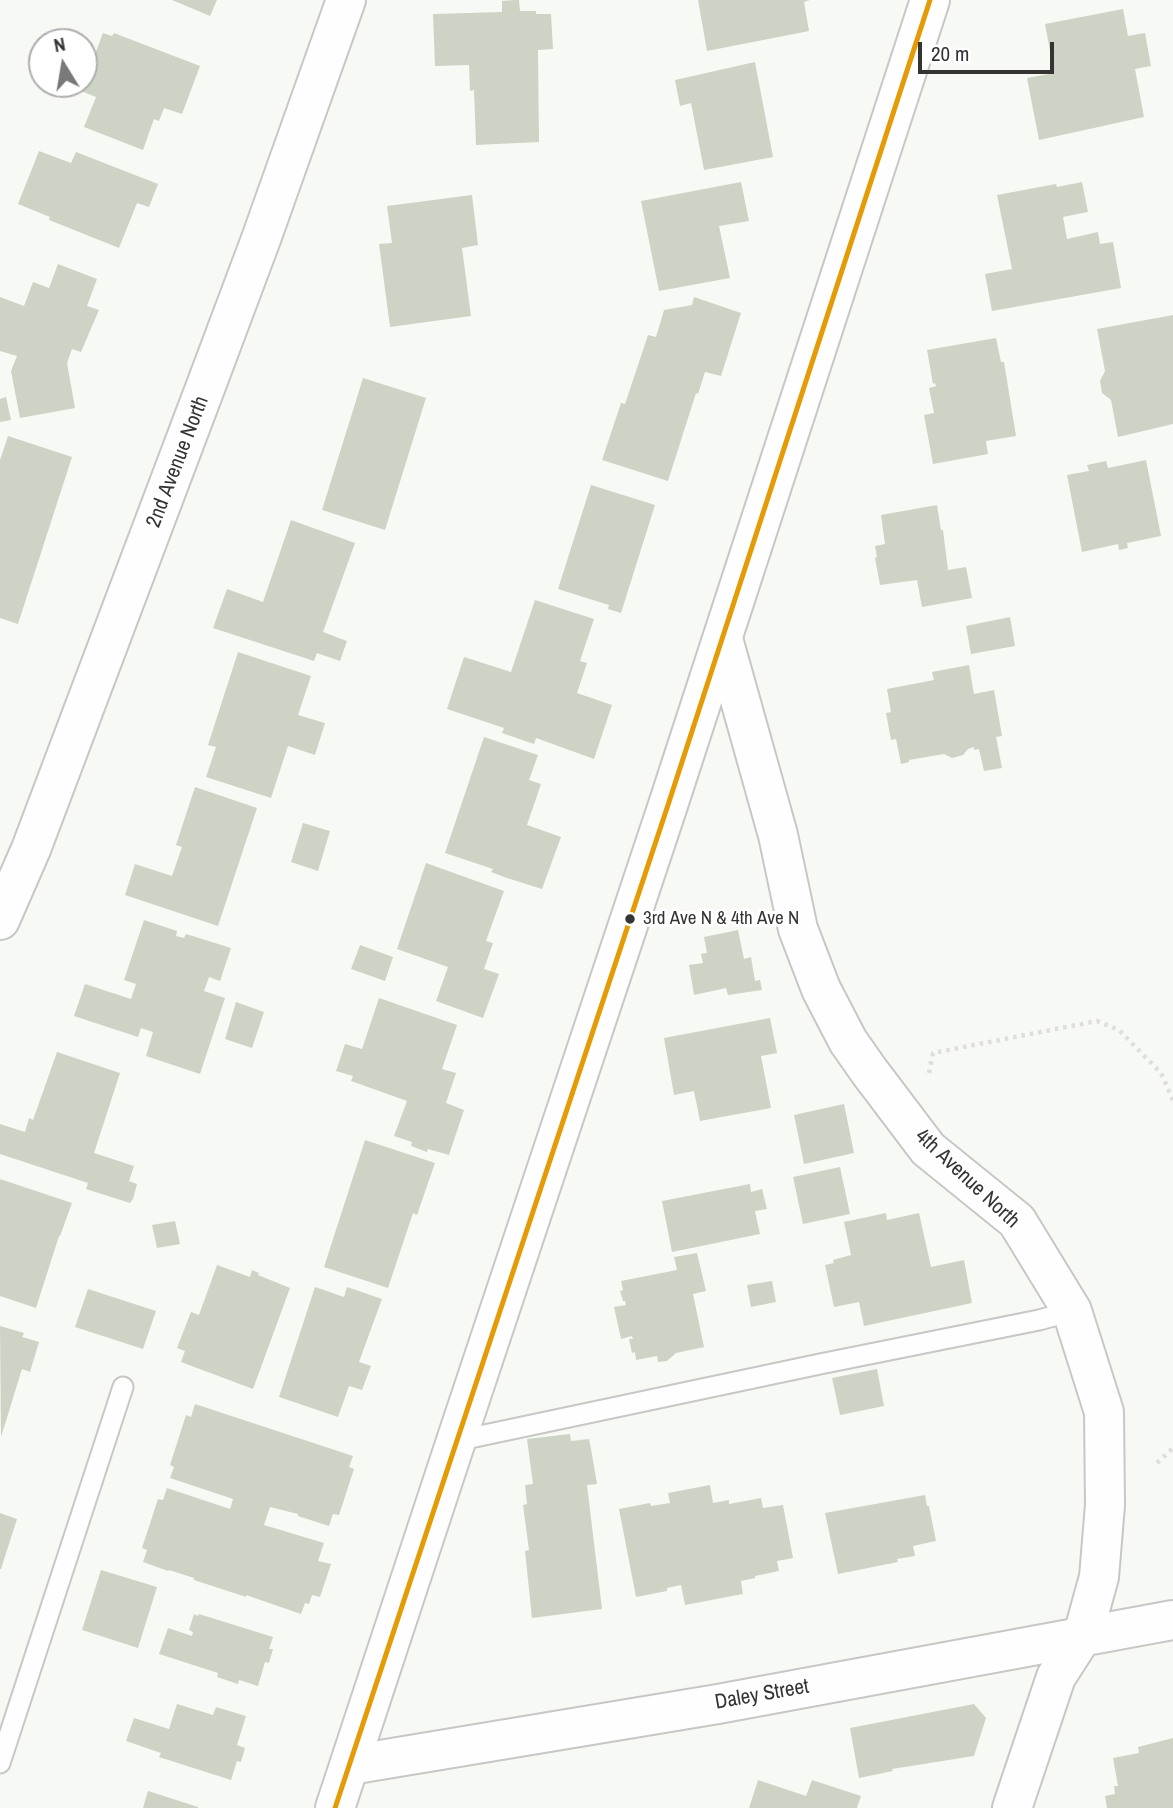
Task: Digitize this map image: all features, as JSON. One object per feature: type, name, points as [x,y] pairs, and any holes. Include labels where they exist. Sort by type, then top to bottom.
[{"type":"street","name":"2nd Avenue North","points":[[0,919],[31,849],[198,409],[346,0]]},
{"type":"street","points":[[335,1808],[723,639],[930,0]]},
{"type":"street","name":"4th Avenue North","points":[[723,639],[778,835],[798,929],[821,989],[848,1041],[928,1149],[1017,1221],[1072,1311],[1104,1412],[1105,1505],[1099,1577],[1083,1635],[1056,1677],[1012,1808]]},
{"type":"street","name":"Daley Street","points":[[350,1765],[719,1704],[1173,1620]]},
{"type":"lane","points":[[456,1441],[1072,1311]]},
{"type":"lane","points":[[0,1763],[123,1387]]},
{"type":"path","points":[[929,1073],[933,1054],[1097,1021],[1119,1030],[1161,1073],[1173,1100]]},
{"type":"path","points":[[1168,1088],[1173,1081]]},
{"type":"path","points":[[1157,1463],[1173,1448]]},
{"type":"building","points":[[172,0],[217,0],[210,16]]},
{"type":"building","points":[[519,0],[520,11],[551,14],[553,49],[538,50],[539,142],[476,145],[474,90],[470,91],[469,65],[435,66],[433,14],[502,12],[502,1]]},
{"type":"building","points":[[698,0],[810,0],[804,2],[809,31],[707,51]]},
{"type":"building","points":[[1123,9],[1128,36],[1145,33],[1151,66],[1135,69],[1144,117],[1039,140],[1027,78],[1054,73],[1045,24]]},
{"type":"building","points":[[103,33],[112,36],[114,33],[200,66],[182,114],[164,108],[159,121],[154,119],[143,150],[84,127],[96,98],[98,98],[98,46]]},
{"type":"building","points":[[755,62],[773,157],[704,170],[691,103],[680,106],[675,80]]},
{"type":"building","points":[[39,151],[71,163],[76,152],[158,184],[149,207],[137,203],[119,248],[49,220],[50,217],[18,204]]},
{"type":"building","points":[[741,182],[749,221],[719,226],[730,278],[659,291],[641,201]]},
{"type":"building","points":[[1082,182],[1088,212],[1063,217],[1067,239],[1098,232],[1100,244],[1113,242],[1121,288],[992,311],[985,274],[1012,269],[997,195]]},
{"type":"building","points":[[472,195],[478,245],[462,248],[471,316],[390,327],[379,244],[392,243],[387,206]]},
{"type":"building","points":[[58,264],[97,279],[87,306],[99,310],[81,352],[72,349],[67,363],[75,408],[20,418],[11,371],[17,356],[0,351],[0,297],[24,306],[33,282],[49,288]]},
{"type":"building","points":[[694,297],[741,313],[721,376],[705,372],[668,481],[602,460],[621,403],[625,404],[648,335],[656,337],[664,310],[692,305]]},
{"type":"building","points":[[1173,315],[1173,424],[1118,437],[1111,400],[1102,393],[1100,381],[1105,371],[1097,329]]},
{"type":"building","points":[[996,338],[1001,362],[1004,362],[1016,436],[986,441],[988,454],[933,464],[924,415],[934,413],[929,388],[936,386],[933,384],[927,350]]},
{"type":"building","points":[[363,378],[426,398],[385,530],[322,510]]},
{"type":"building","points":[[6,397],[11,420],[0,422],[0,399]]},
{"type":"building","points":[[8,436],[72,457],[18,624],[0,618],[0,460]]},
{"type":"building","points":[[1146,460],[1161,536],[1127,543],[1128,548],[1119,550],[1118,544],[1082,552],[1067,475],[1089,471],[1087,465],[1106,461],[1108,468]]},
{"type":"building","points":[[591,485],[655,505],[621,613],[608,609],[609,605],[558,589]]},
{"type":"building","points":[[937,505],[948,570],[966,567],[972,598],[922,607],[917,580],[880,585],[875,546],[885,544],[881,515]]},
{"type":"building","points":[[291,520],[355,543],[323,632],[347,641],[340,661],[317,653],[314,661],[213,628],[227,589],[263,602]]},
{"type":"building","points":[[535,600],[594,619],[580,661],[587,663],[577,693],[612,705],[594,759],[536,738],[534,744],[502,733],[504,728],[447,709],[464,657],[511,672]]},
{"type":"building","points":[[1010,617],[1015,646],[971,654],[966,626]]},
{"type":"building","points":[[238,652],[311,676],[298,715],[325,723],[315,755],[288,746],[271,798],[206,777],[216,747],[208,745]]},
{"type":"building","points":[[969,665],[974,694],[994,690],[1002,736],[996,737],[1002,768],[984,771],[979,749],[974,750],[974,747],[963,755],[952,758],[944,754],[901,764],[896,739],[891,740],[886,713],[891,712],[887,689],[934,680],[932,672]]},
{"type":"building","points":[[484,737],[538,755],[529,780],[541,784],[527,825],[561,837],[542,889],[445,853]]},
{"type":"building","points":[[195,787],[257,808],[218,926],[125,895],[135,864],[172,876],[182,847],[176,845]]},
{"type":"building","points":[[303,823],[330,831],[318,871],[291,862]]},
{"type":"building","points":[[426,863],[504,891],[486,941],[493,943],[484,969],[499,974],[483,1018],[436,1001],[448,967],[397,949]]},
{"type":"building","points":[[144,920],[177,931],[176,936],[184,938],[186,934],[231,948],[220,981],[209,977],[204,991],[225,998],[200,1074],[146,1056],[153,1032],[141,1028],[138,1037],[74,1016],[85,984],[131,999],[136,984],[124,980]]},
{"type":"building","points":[[738,930],[744,959],[751,957],[755,981],[760,980],[762,990],[728,995],[726,988],[694,995],[689,965],[703,963],[701,954],[707,953],[704,937]]},
{"type":"building","points":[[360,945],[393,957],[385,981],[351,969]]},
{"type":"building","points":[[379,998],[457,1025],[442,1069],[456,1073],[446,1103],[464,1110],[449,1155],[428,1149],[427,1152],[411,1146],[412,1142],[394,1136],[407,1101],[351,1081],[353,1076],[336,1071],[345,1044],[362,1049]]},
{"type":"building","points":[[236,1002],[264,1012],[252,1048],[225,1039]]},
{"type":"building","points":[[770,1018],[777,1053],[761,1056],[771,1108],[700,1121],[694,1091],[674,1095],[664,1038]]},
{"type":"building","points":[[57,1052],[120,1073],[94,1153],[134,1166],[129,1181],[137,1184],[130,1203],[86,1189],[88,1183],[0,1154],[0,1124],[25,1132],[29,1118],[33,1120]]},
{"type":"building","points":[[844,1104],[854,1153],[804,1164],[794,1115]]},
{"type":"building","points":[[365,1140],[435,1163],[417,1215],[413,1213],[388,1288],[324,1267]]},
{"type":"building","points":[[840,1167],[850,1214],[803,1224],[793,1177]]},
{"type":"building","points":[[0,1179],[72,1203],[36,1308],[0,1296]]},
{"type":"building","points":[[750,1184],[751,1192],[762,1189],[767,1209],[755,1211],[760,1234],[672,1252],[662,1201]]},
{"type":"building","points":[[886,1213],[887,1220],[919,1213],[931,1267],[964,1260],[972,1303],[864,1326],[859,1302],[834,1307],[825,1265],[851,1255],[844,1222]]},
{"type":"building","points":[[175,1221],[180,1244],[157,1248],[152,1225]]},
{"type":"building","points":[[697,1253],[706,1291],[693,1294],[704,1347],[676,1353],[667,1361],[658,1362],[657,1356],[636,1360],[629,1339],[633,1339],[632,1336],[621,1339],[614,1307],[626,1305],[620,1291],[623,1290],[621,1281],[677,1270],[674,1257]]},
{"type":"building","points":[[217,1265],[250,1277],[252,1270],[290,1288],[253,1389],[181,1362],[185,1351],[177,1348],[191,1312],[199,1315]]},
{"type":"building","points":[[772,1281],[776,1302],[751,1307],[747,1285]]},
{"type":"building","points":[[315,1287],[344,1297],[347,1287],[382,1299],[359,1362],[371,1366],[362,1390],[349,1386],[338,1417],[279,1397]]},
{"type":"building","points":[[88,1289],[156,1311],[143,1349],[75,1327]]},
{"type":"building","points":[[0,1326],[24,1333],[22,1337],[39,1342],[30,1372],[22,1369],[1,1437]]},
{"type":"building","points":[[877,1369],[884,1406],[840,1415],[832,1378]]},
{"type":"building","points":[[195,1404],[353,1456],[349,1467],[354,1469],[339,1515],[333,1514],[329,1526],[270,1507],[264,1525],[324,1543],[318,1561],[331,1564],[320,1597],[312,1595],[301,1614],[143,1562],[147,1550],[142,1548],[158,1499],[163,1500],[167,1488],[230,1509],[233,1499],[170,1478],[174,1467],[170,1465],[186,1415],[191,1417]]},
{"type":"building","points":[[570,1434],[571,1441],[589,1439],[591,1449],[597,1484],[587,1485],[602,1609],[532,1618],[525,1551],[529,1550],[523,1505],[527,1504],[525,1485],[533,1484],[527,1439]]},
{"type":"building","points":[[710,1485],[713,1503],[729,1500],[729,1504],[761,1498],[763,1508],[783,1505],[793,1558],[777,1561],[779,1571],[741,1581],[743,1594],[685,1605],[681,1585],[667,1588],[667,1591],[636,1597],[619,1509],[650,1503],[651,1506],[670,1503],[668,1493]]},
{"type":"building","points":[[925,1495],[936,1541],[913,1546],[915,1556],[897,1559],[898,1562],[838,1574],[825,1513]]},
{"type":"building","points":[[0,1513],[17,1519],[1,1569],[0,1569]]},
{"type":"building","points":[[101,1570],[157,1587],[138,1648],[82,1630]]},
{"type":"building","points":[[194,1614],[273,1637],[269,1649],[273,1649],[269,1663],[265,1662],[258,1686],[239,1680],[238,1684],[217,1677],[218,1673],[159,1654],[168,1628],[192,1636],[193,1632],[189,1630]]},
{"type":"building","points":[[177,1704],[213,1715],[216,1707],[246,1716],[237,1745],[245,1748],[241,1762],[237,1761],[231,1780],[159,1757],[161,1753],[126,1741],[134,1718],[169,1729]]},
{"type":"building","points":[[974,1704],[986,1718],[974,1756],[892,1769],[893,1771],[859,1778],[850,1728]]},
{"type":"building","points":[[1173,1738],[1173,1808],[1107,1808],[1105,1796],[1115,1794],[1114,1786],[1118,1786],[1113,1758],[1139,1753],[1138,1747]]},
{"type":"building","points":[[758,1780],[806,1796],[812,1780],[861,1796],[857,1808],[749,1808]]},
{"type":"building","points":[[148,1791],[198,1807],[198,1808],[143,1808]]},
{"type":"transit line","points":[[335,1808],[668,805],[930,0]]},
{"type":"place","name":"3rd Ave N & 4th Ave N","points":[[630,919]]}]
